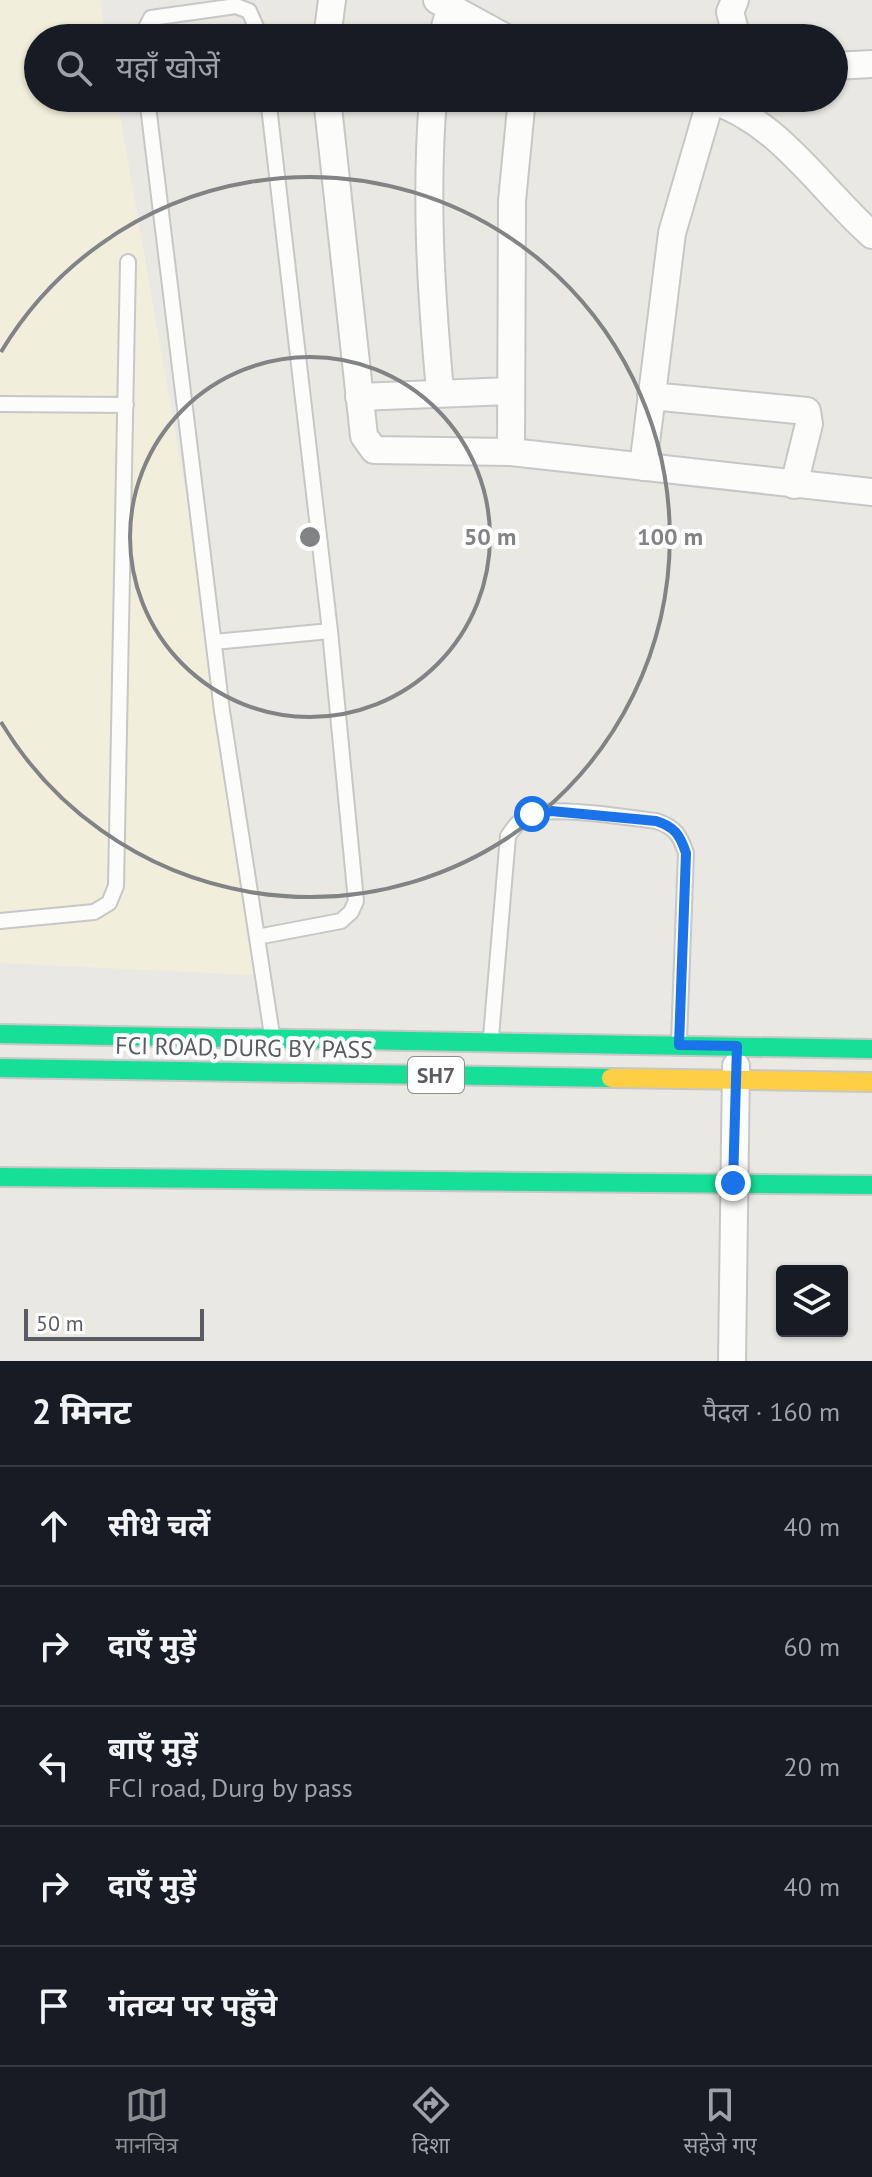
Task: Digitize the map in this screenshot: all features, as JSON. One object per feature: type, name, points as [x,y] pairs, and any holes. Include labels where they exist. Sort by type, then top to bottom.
[{"type":"main road","name":"FCI ROAD, DURG BY PASS","points":[[0,1034],[872,1049]]},
{"type":"main road","name":"FCI ROAD, DURG BY PASS","points":[[0,1068],[872,1082]]},
{"type":"main road","points":[[0,1177],[368,1183],[872,1185]]},
{"type":"street","points":[[329,24],[332,0]]},
{"type":"street","points":[[733,24],[730,12],[735,0]]},
{"type":"street","points":[[447,24],[455,4],[485,24]]},
{"type":"street","points":[[848,65],[872,64]]},
{"type":"street","points":[[328,112],[364,436],[374,450],[511,452],[872,492]]},
{"type":"street","points":[[432,112],[427,174],[427,244],[440,391]]},
{"type":"street","points":[[511,452],[512,201],[521,112]]},
{"type":"street","points":[[643,467],[672,233],[705,112]]},
{"type":"street","points":[[756,112],[872,235]]},
{"type":"street","points":[[359,397],[440,391],[511,391]]},
{"type":"street","points":[[651,396],[807,411],[809,424],[794,485]]},
{"type":"street","points":[[732,1361],[737,1046]]},
{"type":"lane","points":[[148,24],[151,18],[236,6],[249,11],[255,24]]},
{"type":"lane","points":[[149,112],[214,642],[276,1071]]},
{"type":"lane","points":[[257,937],[341,921],[351,912],[356,901],[330,631],[270,112]]},
{"type":"lane","points":[[0,921],[94,912],[109,903],[116,886],[128,262]]},
{"type":"lane","points":[[0,404],[126,405]]},
{"type":"lane","points":[[214,642],[330,631]]},
{"type":"lane","points":[[491,1042],[508,836],[517,823],[532,814],[551,811],[656,821],[671,826],[681,837],[686,853],[679,1045]]},
{"type":"shaded area","points":[[0,0],[100,0],[104,24],[24,24],[24,112],[119,112],[270,976],[0,963]]},
{"type":"traffic: fast","points":[[0,1034],[872,1049]]},
{"type":"traffic: fast","points":[[0,1068],[611,1078]]},
{"type":"traffic: fast","points":[[0,1177],[872,1185]]},
{"type":"traffic: slow","points":[[611,1078],[872,1082]]},
{"type":"route","points":[[532,814],[551,811],[656,821],[671,826],[681,837],[686,853],[679,1045],[737,1046],[733,1183]]}]
